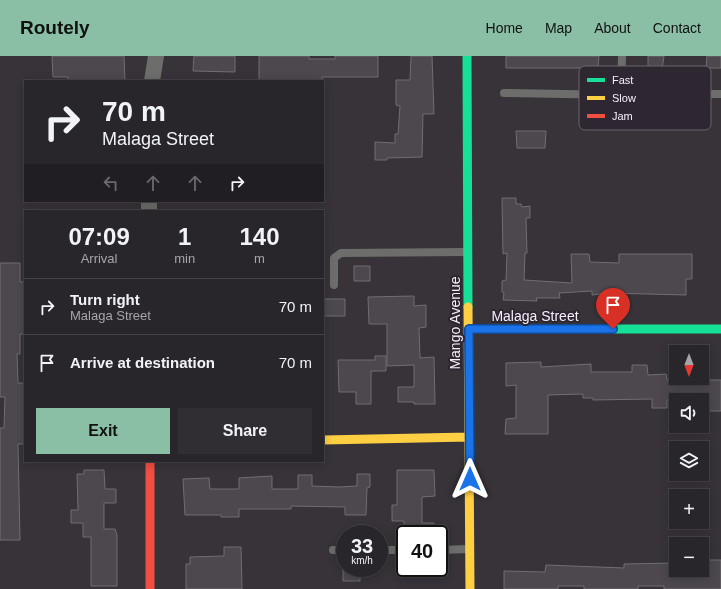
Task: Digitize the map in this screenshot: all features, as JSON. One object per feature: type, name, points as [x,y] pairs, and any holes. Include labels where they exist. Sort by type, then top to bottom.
[{"type":"street","points":[[152,80],[156,56]]},
{"type":"street","name":"Mango Avenue","points":[[467,56],[470,589]]},
{"type":"street","name":"Malaga Street","points":[[469,329],[721,329]]},
{"type":"street","points":[[324,440],[469,437]]},
{"type":"street","points":[[150,462],[150,589]]},
{"type":"lane","points":[[622,56],[622,66]]},
{"type":"lane","points":[[504,93],[579,94]]},
{"type":"lane","points":[[711,94],[721,94]]},
{"type":"lane","points":[[334,285],[334,258],[341,253],[468,252]]},
{"type":"lane","points":[[448,550],[470,549]]},
{"type":"building","points":[[52,56],[124,56],[125,80],[68,80],[68,77],[53,77]]},
{"type":"building","points":[[194,56],[235,56],[235,72],[193,71]]},
{"type":"building","points":[[259,56],[309,56],[309,59],[335,59],[335,56],[378,56],[378,77],[322,77],[322,80],[259,80]]},
{"type":"building","points":[[411,56],[432,56],[434,114],[423,114],[422,157],[387,158],[387,160],[375,160],[375,142],[395,143],[395,134],[398,134],[400,106],[396,105],[396,80],[410,80]]},
{"type":"building","points":[[506,56],[599,56],[598,66],[579,66],[579,68],[506,68]]},
{"type":"building","points":[[648,56],[664,56],[662,66],[648,66]]},
{"type":"building","points":[[707,56],[721,56],[721,68],[711,68],[711,66],[706,66]]},
{"type":"building","points":[[516,131],[546,131],[545,148],[517,148]]},
{"type":"building","points":[[502,198],[516,198],[516,204],[521,204],[522,207],[530,206],[530,218],[526,218],[527,253],[525,253],[524,280],[572,283],[571,254],[589,254],[590,262],[619,263],[619,254],[692,254],[692,279],[686,279],[686,295],[608,293],[592,295],[592,291],[559,293],[560,298],[536,298],[537,301],[503,300],[504,293],[502,292],[502,281],[506,280],[507,253],[503,254]]},
{"type":"building","points":[[0,263],[20,263],[20,282],[24,282],[24,334],[20,334],[20,354],[17,354],[18,383],[24,383],[24,444],[18,444],[20,540],[0,540],[0,428],[4,428],[5,397],[0,397]]},
{"type":"building","points":[[354,266],[370,266],[370,281],[354,281]]},
{"type":"building","points":[[414,296],[414,306],[426,305],[426,327],[419,328],[420,358],[434,357],[435,404],[398,402],[398,387],[414,387],[414,365],[387,366],[387,324],[369,324],[368,297]]},
{"type":"building","points":[[324,299],[345,299],[345,316],[324,316]]},
{"type":"building","points":[[375,356],[386,356],[386,371],[371,371],[371,404],[356,404],[356,392],[339,392],[338,360],[375,360]]},
{"type":"building","points":[[541,362],[541,367],[591,364],[591,372],[632,372],[632,365],[647,365],[648,375],[666,374],[667,380],[669,380],[669,385],[709,385],[709,380],[721,380],[721,411],[709,411],[709,393],[669,393],[667,408],[652,408],[652,399],[593,400],[593,398],[583,398],[583,394],[548,395],[548,434],[505,434],[506,419],[516,418],[516,385],[506,386],[506,363]]},
{"type":"building","points":[[84,470],[104,470],[105,489],[116,489],[116,503],[104,503],[104,529],[115,529],[117,535],[117,586],[91,586],[91,537],[83,537],[83,523],[71,523],[71,510],[78,510],[77,474],[84,474]]},
{"type":"building","points":[[397,470],[434,470],[435,496],[422,497],[422,523],[434,523],[434,525],[404,525],[404,521],[392,521],[392,505],[397,505]]},
{"type":"building","points":[[357,474],[370,474],[370,487],[367,488],[366,515],[345,515],[345,507],[291,506],[291,509],[239,509],[239,517],[221,517],[221,515],[185,515],[183,479],[209,478],[210,489],[239,489],[239,478],[272,476],[272,489],[298,489],[298,475],[312,475],[312,486],[339,487],[357,486]]},
{"type":"building","points":[[224,547],[241,547],[242,589],[186,589],[186,564],[190,564],[190,557],[224,556]]},
{"type":"building","points":[[709,560],[721,560],[721,589],[664,589],[664,586],[638,586],[638,589],[584,589],[584,586],[558,586],[558,589],[504,589],[504,571],[545,572],[546,565],[624,568],[624,564],[669,563],[669,577],[709,577]]},
{"type":"building","points":[[343,577],[360,577],[360,581],[343,581]]},
{"type":"traffic: fast","points":[[467,56],[468,307]]},
{"type":"traffic: fast","points":[[469,329],[721,329]]},
{"type":"traffic: slow","points":[[468,307],[470,589]]},
{"type":"traffic: slow","points":[[324,440],[469,437]]},
{"type":"traffic: jam","points":[[150,462],[150,589]]},
{"type":"route","points":[[470,479],[469,329],[613,329]]}]
